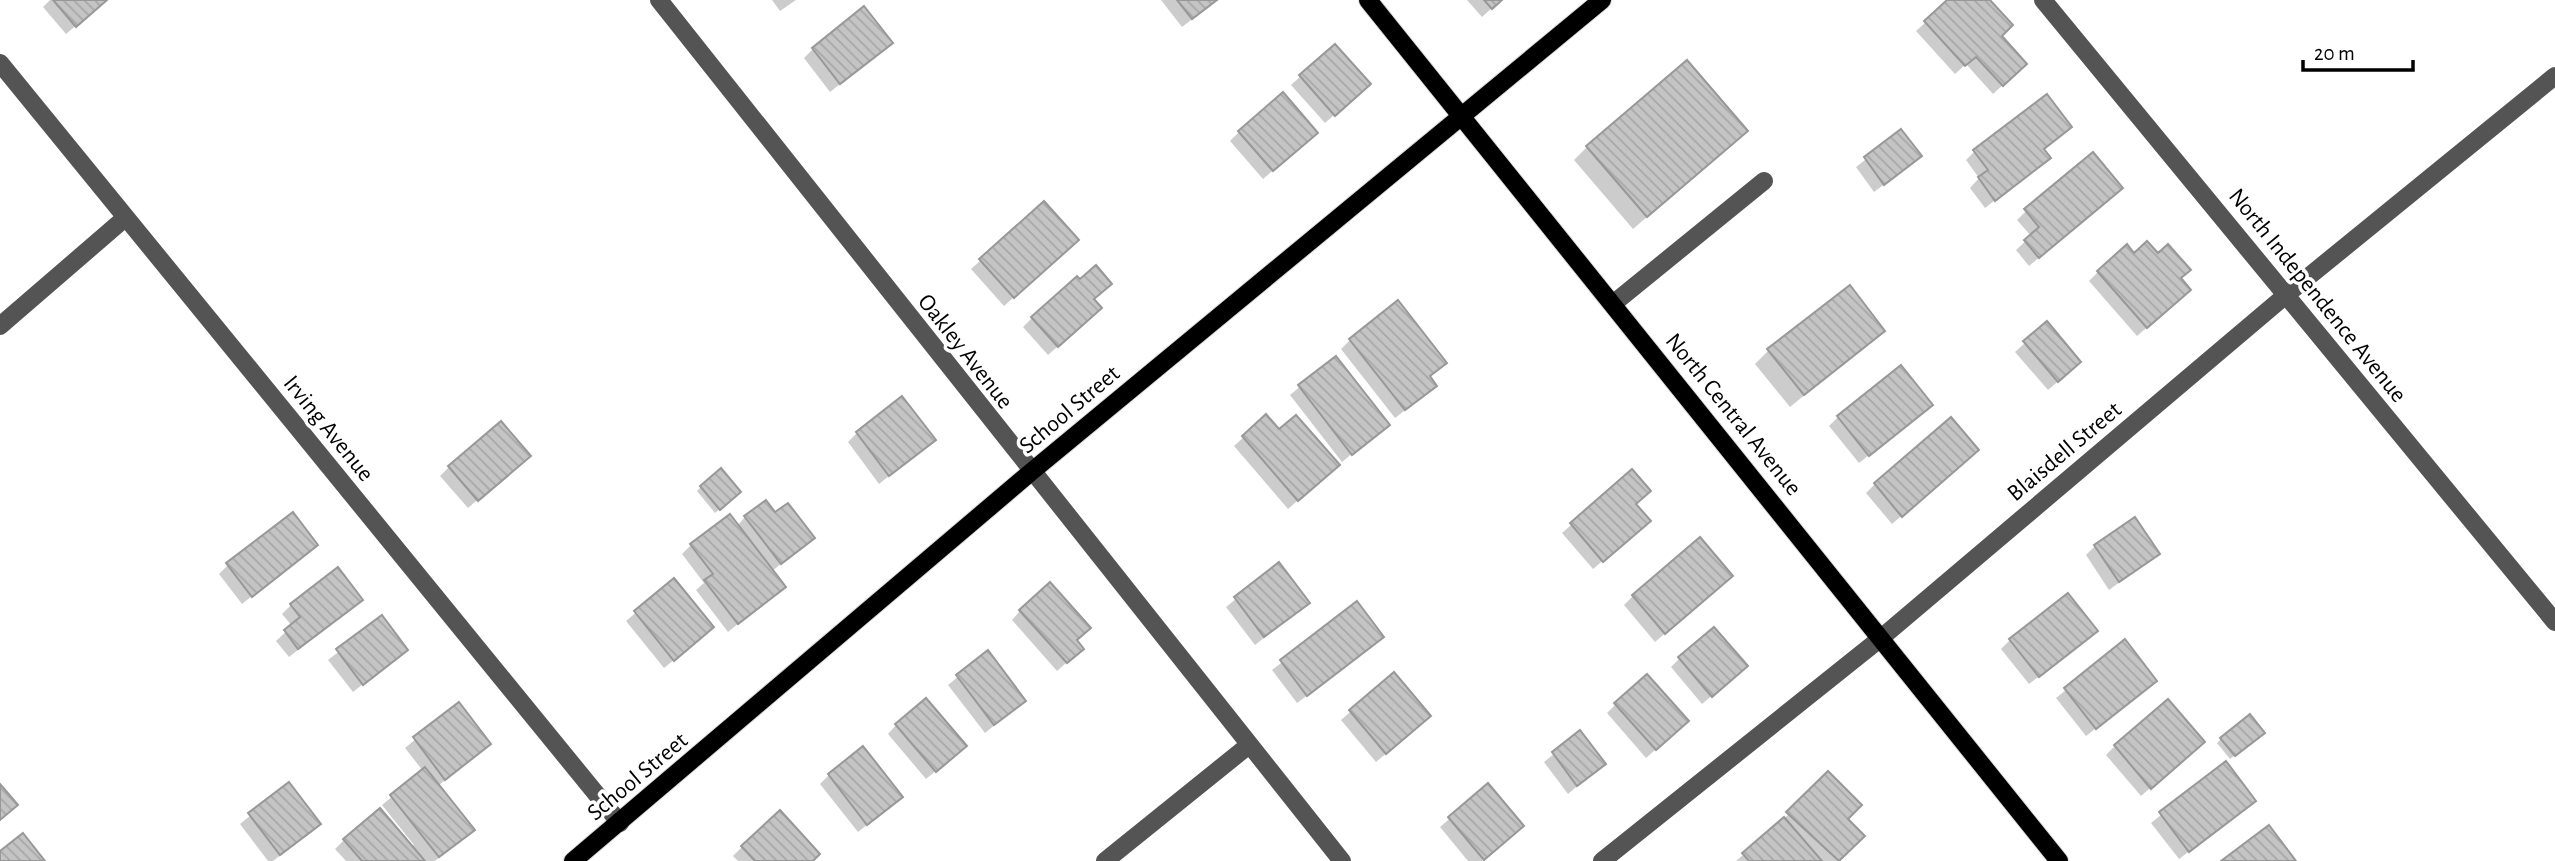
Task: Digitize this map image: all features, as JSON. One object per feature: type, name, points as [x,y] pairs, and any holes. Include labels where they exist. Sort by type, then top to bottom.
[{"type":"main road","name":"North Central Avenue","points":[[1368,0],[1614,303],[2059,861]]},
{"type":"main road","name":"School Street","points":[[573,861],[1031,472],[1602,0]]},
{"type":"street","name":"Oakley Avenue","points":[[659,0],[1342,861]]},
{"type":"street","name":"North Independence Avenue","points":[[2043,0],[2555,622]]},
{"type":"street","name":"Irving Avenue","points":[[0,63],[620,823]]},
{"type":"street","name":"Blaisdell Street","points":[[1602,861],[1881,638],[2286,295],[2555,76]]},
{"type":"street","points":[[1614,303],[1764,181]]},
{"type":"street","points":[[0,326],[125,218]]},
{"type":"street","points":[[1105,861],[1249,745]]},
{"type":"building","points":[[53,0],[107,0],[76,27]]},
{"type":"building","points":[[1177,0],[1217,0],[1192,19]]},
{"type":"building","points":[[1484,0],[1502,0],[1492,9]]},
{"type":"building","points":[[1947,0],[1990,0],[2013,25],[2002,36],[2027,64],[2003,86],[1976,57],[1965,66],[1924,21]]},
{"type":"building","points":[[864,6],[893,43],[840,84],[812,48]]},
{"type":"building","points":[[1335,44],[1371,84],[1335,116],[1299,75]]},
{"type":"building","points":[[1687,60],[1748,131],[1647,217],[1586,146]]},
{"type":"building","points":[[1283,92],[1318,133],[1273,171],[1238,131]]},
{"type":"building","points":[[2047,94],[2072,127],[2044,149],[2051,158],[1995,201],[1978,177],[1988,170],[1973,150]]},
{"type":"building","points":[[1901,129],[1922,156],[1884,185],[1864,157]]},
{"type":"building","points":[[2093,152],[2123,188],[2039,258],[2024,240],[2039,227],[2024,209]]},
{"type":"building","points":[[1044,201],[1079,240],[1014,298],[979,259]]},
{"type":"building","points":[[2147,241],[2158,253],[2168,244],[2191,270],[2181,278],[2191,290],[2147,328],[2097,271],[2127,244],[2134,253]]},
{"type":"building","points":[[1096,265],[1112,284],[1094,299],[1102,308],[1058,347],[1031,317],[1077,276],[1080,279]]},
{"type":"building","points":[[1850,285],[1885,331],[1804,395],[1767,349]]},
{"type":"building","points":[[1398,300],[1447,363],[1430,376],[1437,386],[1405,410],[1349,339]]},
{"type":"building","points":[[2047,321],[2081,362],[2058,382],[2023,341]]},
{"type":"building","points":[[1336,356],[1390,425],[1352,455],[1298,385]]},
{"type":"building","points":[[1901,365],[1933,405],[1869,456],[1837,416]]},
{"type":"building","points":[[902,396],[936,440],[889,476],[856,432]]},
{"type":"building","points":[[1266,414],[1279,429],[1296,415],[1340,465],[1298,501],[1242,436]]},
{"type":"building","points":[[1951,417],[1979,450],[1902,517],[1874,483]]},
{"type":"building","points":[[501,421],[531,456],[478,501],[448,466]]},
{"type":"building","points":[[721,468],[741,492],[720,510],[700,486]]},
{"type":"building","points":[[1632,469],[1651,491],[1636,504],[1651,521],[1603,562],[1570,523]]},
{"type":"building","points":[[766,500],[775,512],[788,503],[815,538],[781,564],[744,516]]},
{"type":"building","points":[[293,512],[318,545],[252,597],[226,563]]},
{"type":"building","points":[[730,514],[786,587],[738,624],[704,580],[713,574],[690,544]]},
{"type":"building","points":[[2135,517],[2160,554],[2119,582],[2094,545]]},
{"type":"building","points":[[1700,537],[1733,576],[1665,634],[1632,595]]},
{"type":"building","points":[[1279,562],[1310,603],[1264,637],[1234,597]]},
{"type":"building","points":[[338,567],[363,600],[298,649],[284,630],[300,617],[290,604]]},
{"type":"building","points":[[674,578],[714,627],[674,661],[634,611]]},
{"type":"building","points":[[1050,582],[1091,628],[1077,640],[1084,649],[1067,663],[1019,610]]},
{"type":"building","points":[[2068,593],[2098,631],[2039,677],[2009,639]]},
{"type":"building","points":[[1357,601],[1384,637],[1307,696],[1280,660]]},
{"type":"building","points":[[382,615],[408,650],[363,685],[336,649]]},
{"type":"building","points":[[1714,627],[1748,666],[1712,697],[1678,657]]},
{"type":"building","points":[[2125,639],[2157,681],[2096,729],[2064,688]]},
{"type":"building","points":[[988,650],[1026,701],[994,725],[956,675]]},
{"type":"building","points":[[1394,672],[1431,716],[1386,754],[1349,710]]},
{"type":"building","points":[[1647,674],[1689,721],[1656,750],[1614,703]]},
{"type":"building","points":[[926,698],[967,746],[936,772],[895,724]]},
{"type":"building","points":[[2168,699],[2205,742],[2151,789],[2114,745]]},
{"type":"building","points":[[459,702],[491,744],[445,780],[413,737]]},
{"type":"building","points":[[2250,714],[2265,733],[2235,756],[2220,738]]},
{"type":"building","points":[[1580,730],[1606,764],[1577,786],[1552,752]]},
{"type":"building","points":[[863,746],[903,797],[867,825],[828,774]]},
{"type":"building","points":[[2226,761],[2256,801],[2189,852],[2159,812]]},
{"type":"building","points":[[425,767],[475,830],[439,857],[390,795]]},
{"type":"building","points":[[1828,771],[1862,805],[1848,819],[1865,836],[1839,861],[1786,812]]},
{"type":"building","points":[[289,782],[321,824],[280,855],[248,813]]},
{"type":"building","points":[[1488,783],[1524,826],[1484,860],[1448,817]]},
{"type":"building","points":[[0,784],[18,805],[0,820]]},
{"type":"building","points":[[380,808],[425,861],[362,861],[343,839]]},
{"type":"building","points":[[780,810],[820,854],[813,861],[755,861],[741,846]]},
{"type":"building","points":[[1784,817],[1822,861],[1749,861],[1742,853]]},
{"type":"building","points":[[2269,825],[2296,861],[2221,861]]},
{"type":"building","points":[[23,833],[45,861],[0,861],[0,851]]}]
